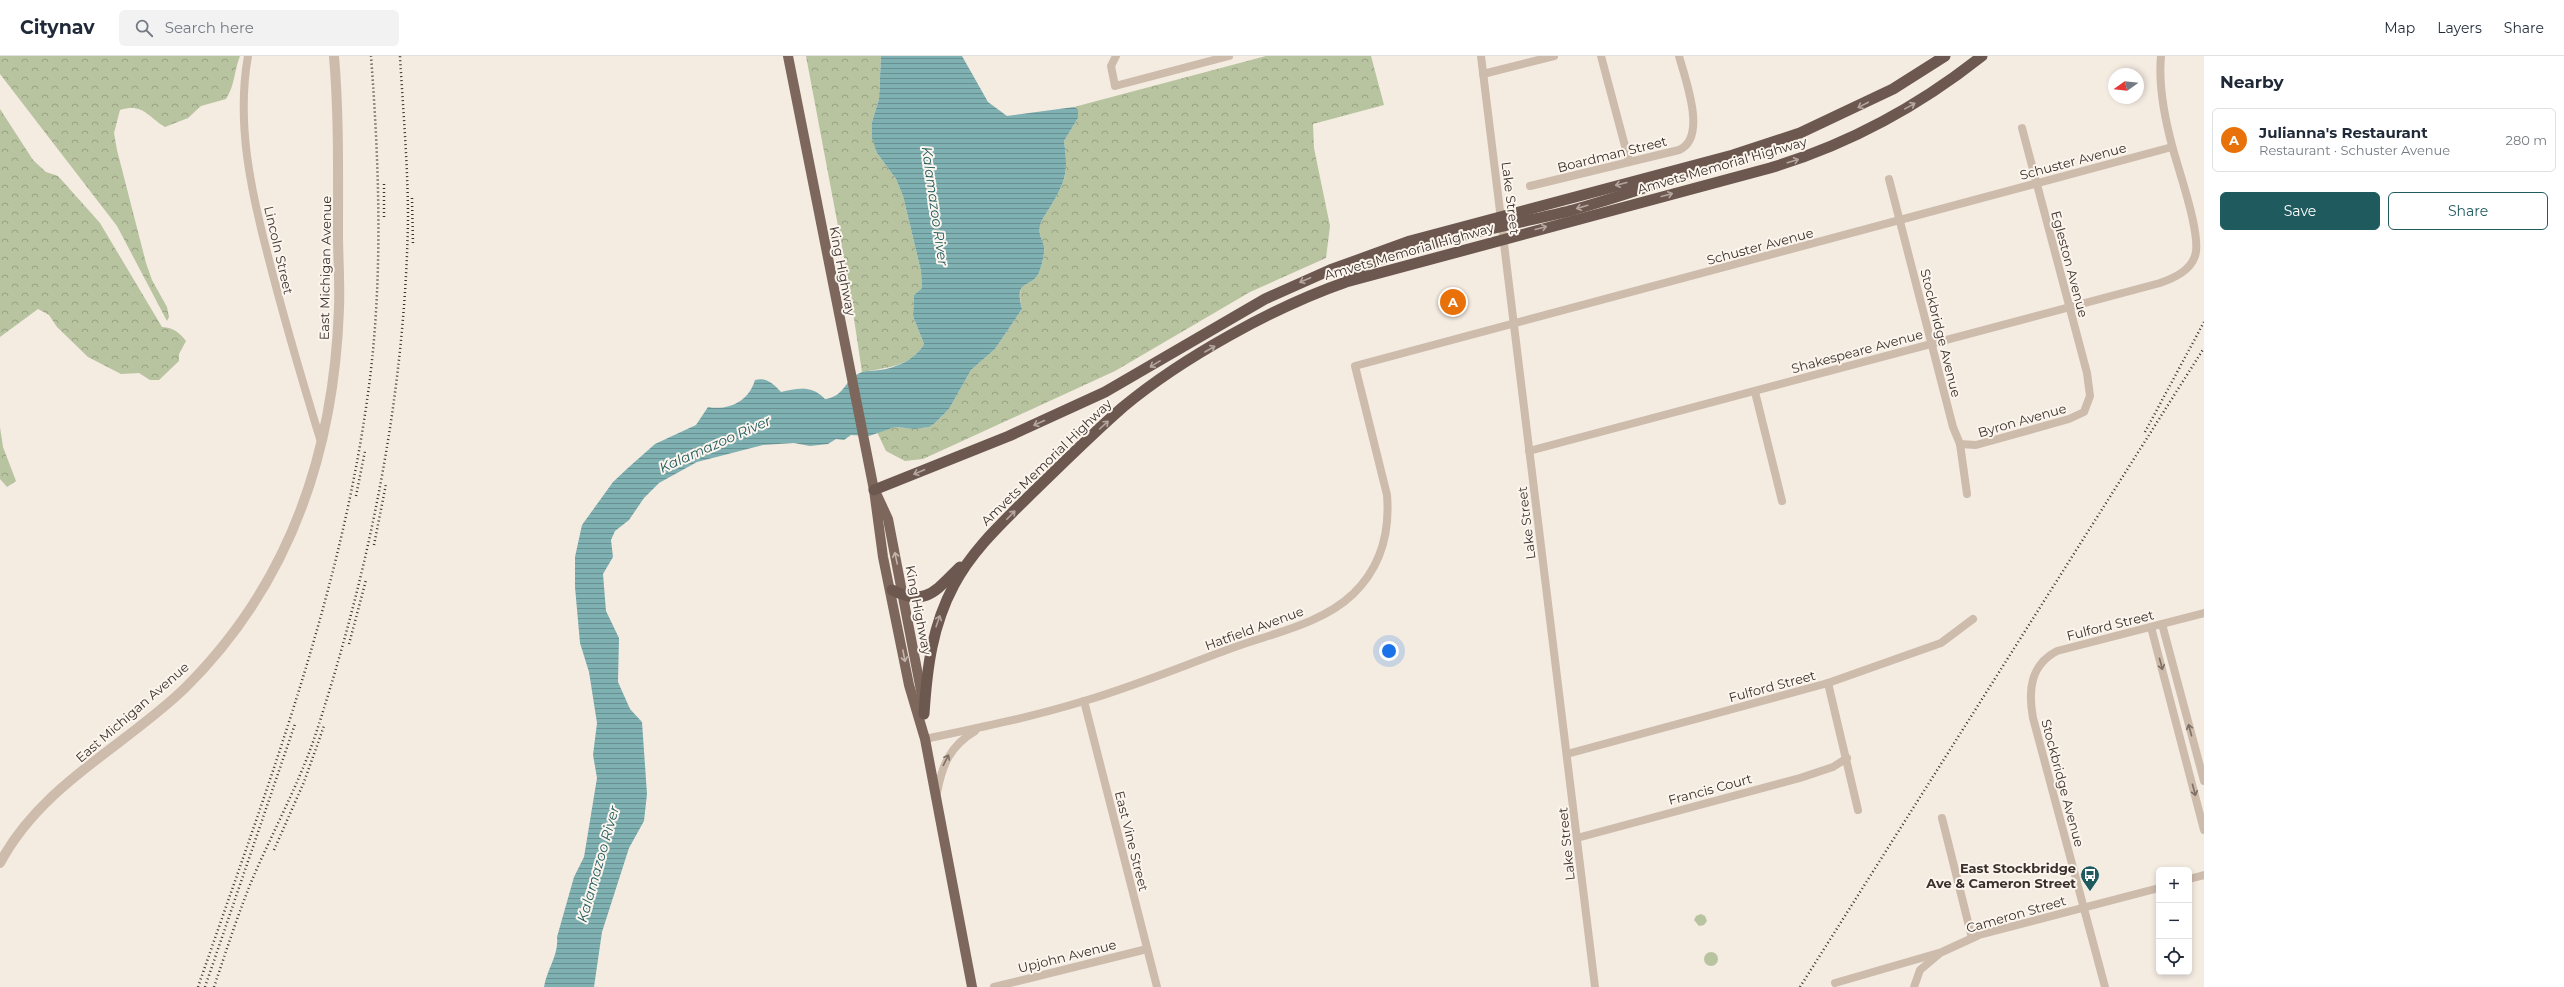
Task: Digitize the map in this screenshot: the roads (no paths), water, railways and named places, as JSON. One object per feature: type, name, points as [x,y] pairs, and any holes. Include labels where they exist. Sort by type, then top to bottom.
[{"type":"highway","name":"Amvets Memorial Highway","points":[[874,490],[1009,436],[1105,392],[1265,299],[1294,285],[1410,240],[1502,220],[1570,211],[1651,187],[1686,173],[1696,164],[1779,141],[1829,121],[1893,89],[1945,56]]},
{"type":"highway","name":"Amvets Memorial Highway","points":[[924,714],[928,661],[938,623],[954,584],[983,543],[1075,450],[1124,406],[1205,351],[1257,321],[1309,296],[1346,282],[1504,238],[1764,170],[1833,147],[1916,103],[1982,56]]},
{"type":"highway","points":[[1346,282],[1350,274],[1388,258],[1502,220]]},
{"type":"highway","points":[[892,590],[904,596],[921,598],[934,592],[983,543]]},
{"type":"main road","name":"King Highway","points":[[788,56],[874,490],[881,544],[892,590],[909,685],[925,739],[972,987]]},
{"type":"main road","name":"King Highway","points":[[874,490],[888,519],[904,596],[924,714],[925,739]]},
{"type":"street","name":"Lincoln Street","points":[[248,56],[243,99],[250,174],[281,309],[322,445]]},
{"type":"street","name":"East Michigan Avenue","points":[[0,863],[18,831],[43,804],[109,752],[184,689],[224,645],[272,576],[282,558],[306,499],[322,445],[337,348],[340,307],[339,137],[334,56]]},
{"type":"street","points":[[1116,56],[1111,66],[1115,86],[1229,56]]},
{"type":"street","name":"Lake Street","points":[[1481,56],[1502,220],[1512,325],[1568,754],[1595,987]]},
{"type":"street","points":[[1483,74],[1554,56]]},
{"type":"street","points":[[1601,56],[1629,161]]},
{"type":"street","name":"Boardman Street","points":[[1530,186],[1684,148],[1693,136],[1692,112],[1679,56]]},
{"type":"street","points":[[2161,56],[2161,93],[2172,147]]},
{"type":"street","name":"Egleston Avenue","points":[[2022,128],[2090,384],[2090,396],[2087,407]]},
{"type":"street","name":"Schuster Avenue","points":[[1355,366],[2172,147]]},
{"type":"street","name":"Shakespeare Avenue","points":[[1529,451],[1755,392],[1932,343],[2160,284],[2172,279],[2187,268],[2196,255],[2196,238],[2172,147]]},
{"type":"street","name":"Stockbridge Avenue","points":[[1889,179],[1953,427],[1960,444],[1967,494]]},
{"type":"street","name":"Hatfield Avenue","points":[[925,739],[980,728],[1084,701],[1317,617],[1341,604],[1360,587],[1373,568],[1382,550],[1389,513],[1388,495],[1355,366]]},
{"type":"street","points":[[1755,392],[1782,501]]},
{"type":"street","name":"Byron Avenue","points":[[1960,444],[1976,445],[2002,439],[2079,416],[2087,407]]},
{"type":"street","name":"Fulford Street","points":[[2033,678],[2044,659],[2057,651],[2204,613]]},
{"type":"street","name":"Fulford Street","points":[[1568,754],[1828,683],[1941,643],[1973,618]]},
{"type":"street","points":[[2162,624],[2204,781]]},
{"type":"street","points":[[2151,627],[2204,830]]},
{"type":"street","name":"Stockbridge Avenue","points":[[2033,678],[2030,695],[2033,718],[2105,987]]},
{"type":"street","points":[[1828,683],[1847,758],[1858,810]]},
{"type":"street","name":"East Vine Street","points":[[1084,701],[1157,987]]},
{"type":"street","points":[[936,798],[943,767],[950,753],[959,742],[980,728]]},
{"type":"street","points":[[2183,749],[2195,746]]},
{"type":"street","name":"Francis Court","points":[[1577,838],[1800,778],[1833,767],[1847,758]]},
{"type":"street","points":[[1942,818],[1972,938]]},
{"type":"street","points":[[2192,878],[2204,875]]},
{"type":"street","name":"Cameron Street","points":[[1835,983],[1942,952],[1972,938],[2156,889]]},
{"type":"street","name":"Upjohn Avenue","points":[[994,987],[1147,949]]},
{"type":"street","points":[[1914,987],[1920,970],[1942,952]]},
{"type":"water","name":"Kalamazoo River","points":[[881,56],[962,56],[988,102],[1007,116],[1074,107],[1078,109],[1078,118],[1064,141],[1066,167],[1061,188],[1040,226],[1040,234],[1044,249],[1040,270],[1033,280],[1022,288],[1020,292],[1020,299],[1022,309],[995,349],[971,370],[949,409],[929,427],[915,429],[895,427],[869,436],[851,435],[844,440],[836,439],[828,444],[810,446],[794,443],[763,445],[697,462],[659,483],[644,498],[629,520],[615,531],[611,540],[613,557],[603,574],[606,611],[619,638],[618,682],[630,709],[642,722],[647,794],[644,821],[629,848],[602,932],[594,987],[544,987],[555,956],[557,937],[574,877],[584,857],[597,778],[593,755],[597,723],[589,672],[580,643],[575,587],[575,557],[582,525],[613,482],[655,444],[696,425],[708,407],[716,408],[731,406],[737,403],[748,394],[755,380],[766,380],[781,392],[793,389],[804,389],[815,391],[825,399],[832,398],[837,395],[856,375],[866,371],[886,369],[899,365],[916,354],[924,344],[913,316],[914,295],[922,288],[921,271],[903,196],[896,179],[877,153],[872,138],[872,122],[879,99]]},
{"type":"railway","points":[[198,987],[276,762],[300,687],[342,534],[358,457],[370,378],[377,298],[378,177],[371,56]]},
{"type":"railway","points":[[214,987],[249,887],[297,783],[312,746],[354,603],[382,477],[400,349],[408,220],[400,56]]},
{"type":"railway","points":[[384,184],[384,220]]},
{"type":"railway","points":[[412,198],[413,246]]},
{"type":"railway","points":[[2145,432],[2204,322]]},
{"type":"railway","points":[[1800,987],[2204,348]]},
{"type":"railway","points":[[356,496],[365,451]]},
{"type":"railway","points":[[374,545],[386,484]]},
{"type":"railway","points":[[349,644],[366,580]]},
{"type":"railway","points":[[205,987],[295,724]]},
{"type":"railway","points":[[274,850],[304,782],[324,726]]},
{"type":"place","name":"Julianna's Restaurant","points":[[1453,302]]},
{"type":"place","name":"East Stockbridge Ave & Cameron Street","points":[[2090,892]]}]
